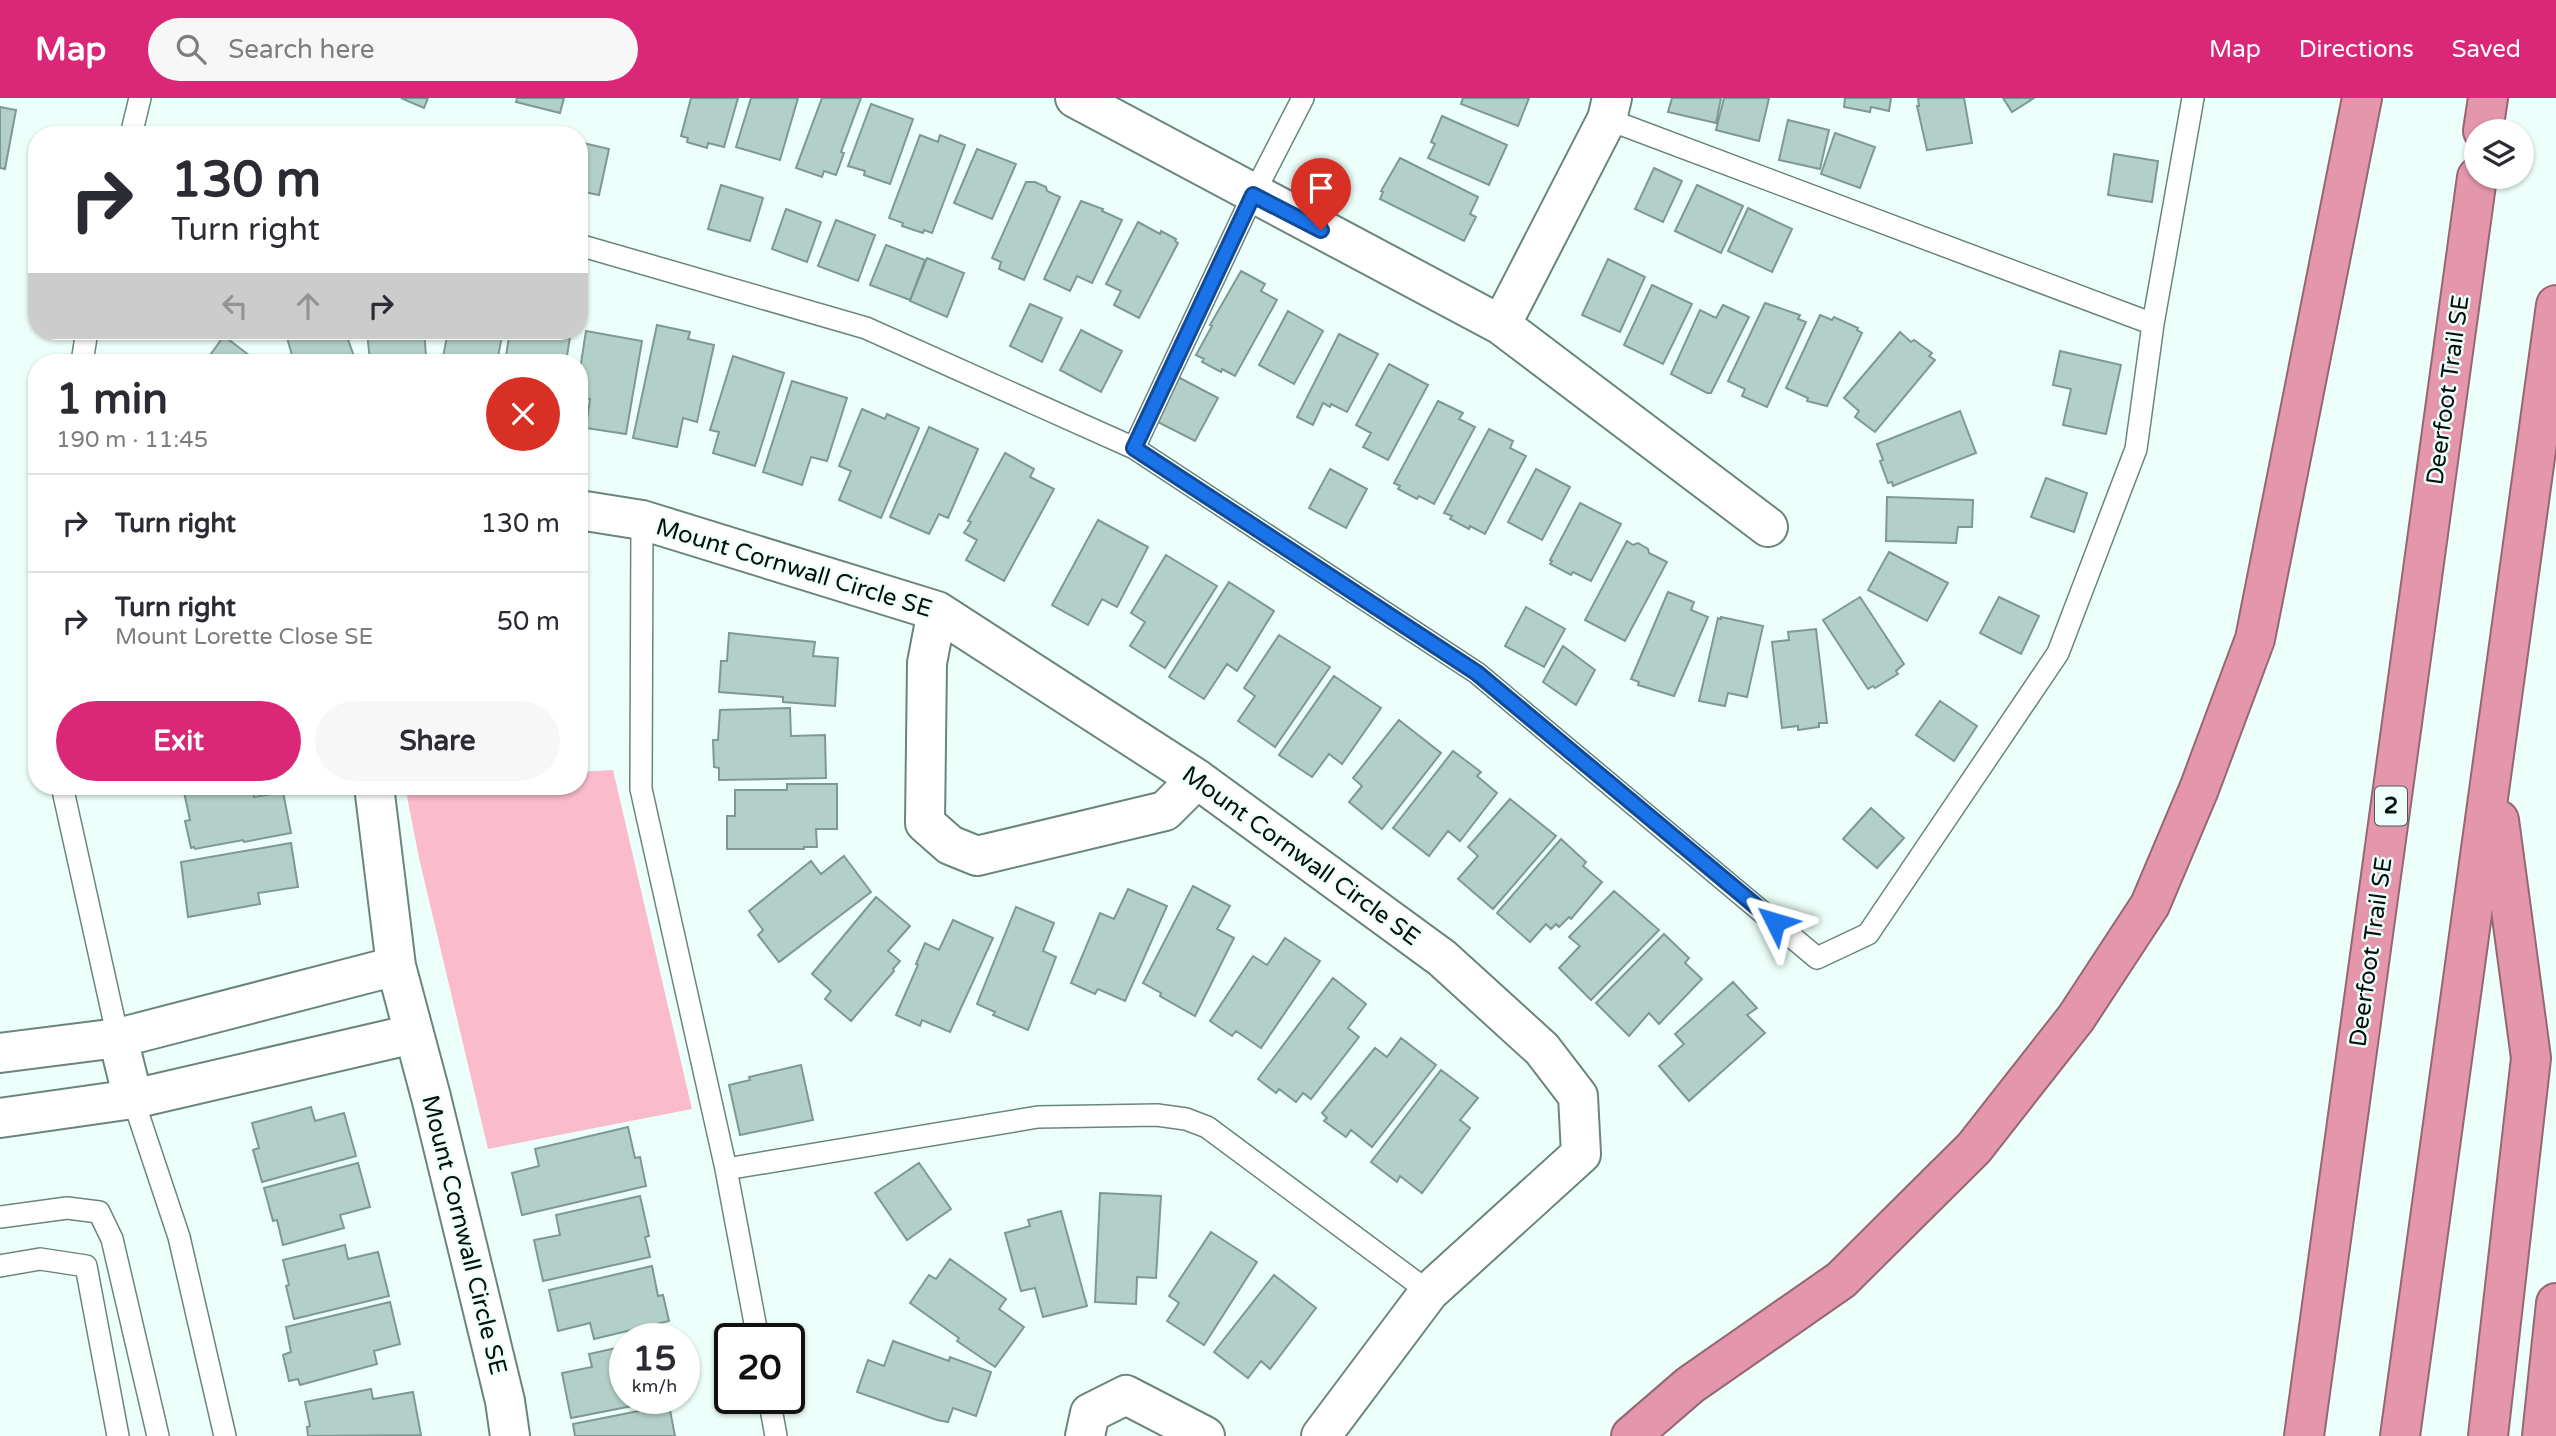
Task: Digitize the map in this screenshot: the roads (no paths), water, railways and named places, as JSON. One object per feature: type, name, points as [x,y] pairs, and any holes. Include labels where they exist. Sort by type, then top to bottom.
[{"type":"highway","points":[[1631,1436],[1690,1385],[1841,1280],[1974,1148],[2076,1018],[2150,905],[2199,789],[2255,639],[2362,98]]},
{"type":"highway","points":[[2485,119],[2488,98]]},
{"type":"highway","name":"Deerfoot Trail SE","points":[[2304,1436],[2475,189]]},
{"type":"highway","points":[[2400,1436],[2556,305]]},
{"type":"highway","points":[[2488,1436],[2531,1058],[2493,773]]},
{"type":"highway","points":[[2542,1436],[2556,1303]]},
{"type":"street","points":[[1075,98],[1501,325],[1768,527]]},
{"type":"street","points":[[1501,325],[1609,109]]},
{"type":"street","name":"Mount Cornwall Circle SE","points":[[588,511],[642,520],[937,611],[1197,779],[1442,958],[1542,1049],[1578,1096],[1581,1154],[1429,1292],[1321,1436]]},
{"type":"street","points":[[937,611],[928,663],[925,823],[950,845],[977,856],[1166,811],[1197,779]]},
{"type":"street","name":"Mount Cornwall Circle SE","points":[[375,795],[396,966],[499,1374],[510,1436]]},
{"type":"street","points":[[0,1054],[118,1038],[396,966]]},
{"type":"street","points":[[0,1118],[133,1099],[413,1034]]},
{"type":"street","points":[[118,1038],[133,1099]]},
{"type":"street","points":[[1085,1436],[1090,1413],[1126,1395],[1205,1436]]},
{"type":"lane","points":[[133,126],[140,98]]},
{"type":"lane","points":[[1134,448],[1253,195],[1303,98]]},
{"type":"lane","points":[[588,248],[866,328],[1134,448],[1477,673],[1817,958],[1868,934],[2058,653],[2136,449],[2153,324],[2193,98]]},
{"type":"lane","points":[[1609,109],[2153,324]]},
{"type":"lane","points":[[642,520],[641,789],[726,1169],[755,1323]]},
{"type":"lane","points":[[64,795],[118,1038]]},
{"type":"lane","points":[[133,1099],[178,1237],[225,1436]]},
{"type":"lane","points":[[726,1169],[1038,1117],[1157,1115],[1186,1119],[1207,1127],[1429,1292]]},
{"type":"lane","points":[[0,1217],[67,1208],[99,1212],[112,1239],[158,1436]]},
{"type":"lane","points":[[0,1266],[40,1258],[86,1266],[118,1436]]},
{"type":"lane","points":[[772,1414],[776,1436]]}]
